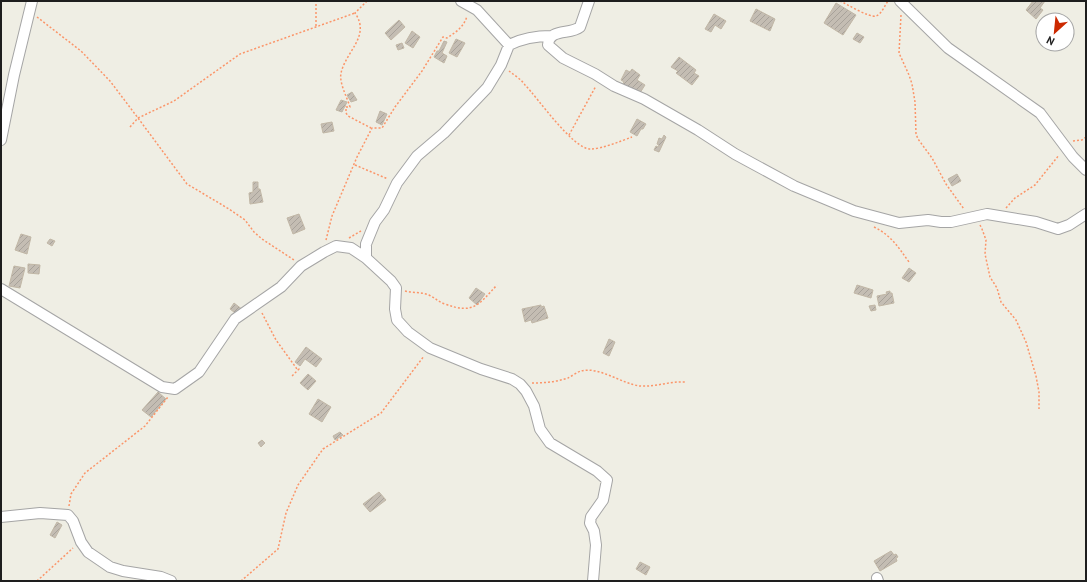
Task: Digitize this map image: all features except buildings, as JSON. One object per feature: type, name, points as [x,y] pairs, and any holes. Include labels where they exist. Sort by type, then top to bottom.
[{"type":"street","points":[[461,1],[477,10],[509,45]]},
{"type":"street","points":[[366,258],[366,244],[375,222],[384,210],[397,184],[416,156],[444,133],[487,88],[501,65],[509,45],[533,36],[551,36],[572,31],[580,27],[589,1]]},
{"type":"street","points":[[905,4],[948,48],[959,57],[1040,112],[1081,166],[1086,170]]},
{"type":"street","points":[[1,140],[14,75],[31,6]]},
{"type":"street","points":[[551,36],[548,40],[548,45],[563,58],[601,77],[614,86],[644,99],[698,130],[735,154],[794,186],[854,211],[899,223],[928,220],[950,222],[970,216],[987,214],[1036,222],[1058,229],[1069,226],[1086,214]]},
{"type":"street","points":[[1,289],[162,388],[175,389],[199,372],[235,319],[281,287],[301,266],[336,246],[351,248],[366,258],[391,281],[396,288],[395,309],[397,320],[408,332],[430,348],[481,369],[512,379],[520,384],[526,391],[534,406],[540,429],[550,443],[597,471],[607,480],[603,500],[591,517],[590,523],[594,531],[596,545],[594,581]]},
{"type":"street","points":[[1,517],[40,513],[68,515],[73,521],[81,542],[88,552],[110,567],[122,571],[161,577],[171,581]]},
{"type":"path","points":[[316,1],[316,26]]},
{"type":"path","points":[[130,127],[138,118],[174,101],[240,54],[355,13],[367,1]]},
{"type":"path","points":[[840,1],[870,16],[876,16],[879,14],[888,1]]},
{"type":"path","points":[[905,4],[899,53],[912,84],[915,102],[916,134],[957,200],[982,229],[986,240],[985,254],[990,277],[998,288],[1001,302],[1016,320],[1026,342],[1036,376],[1039,392],[1039,409]]},
{"type":"path","points":[[31,6],[81,51],[110,81],[187,184],[229,208],[245,220],[262,240],[291,257],[301,266]]},
{"type":"path","points":[[355,13],[362,26],[360,35],[341,74],[341,82],[350,107],[346,107],[346,113],[348,116],[372,128],[382,128],[395,106],[422,71],[443,38],[447,38],[462,26],[470,6]]},
{"type":"path","points":[[501,65],[524,83],[568,135],[586,148],[592,149],[632,137]]},
{"type":"path","points":[[568,135],[601,77]]},
{"type":"path","points":[[324,252],[327,231],[332,216],[357,157],[372,128]]},
{"type":"path","points":[[1001,217],[1015,198],[1035,185],[1064,144],[1082,140],[1086,137]]},
{"type":"path","points":[[354,165],[397,184]]},
{"type":"path","points":[[873,227],[884,232],[891,238],[909,262]]},
{"type":"path","points":[[349,238],[362,230]]},
{"type":"path","points":[[396,288],[406,292],[428,295],[444,304],[461,309],[479,305],[497,285]]},
{"type":"path","points":[[258,303],[276,340],[297,369],[299,369],[292,376]]},
{"type":"path","points":[[241,581],[278,549],[286,514],[298,485],[323,449],[381,413],[430,348]]},
{"type":"path","points":[[520,384],[550,382],[568,378],[582,371],[594,371],[639,386],[676,381],[686,382]]},
{"type":"path","points":[[68,515],[71,494],[85,473],[145,426],[175,389]]},
{"type":"path","points":[[37,581],[81,542]]}]
